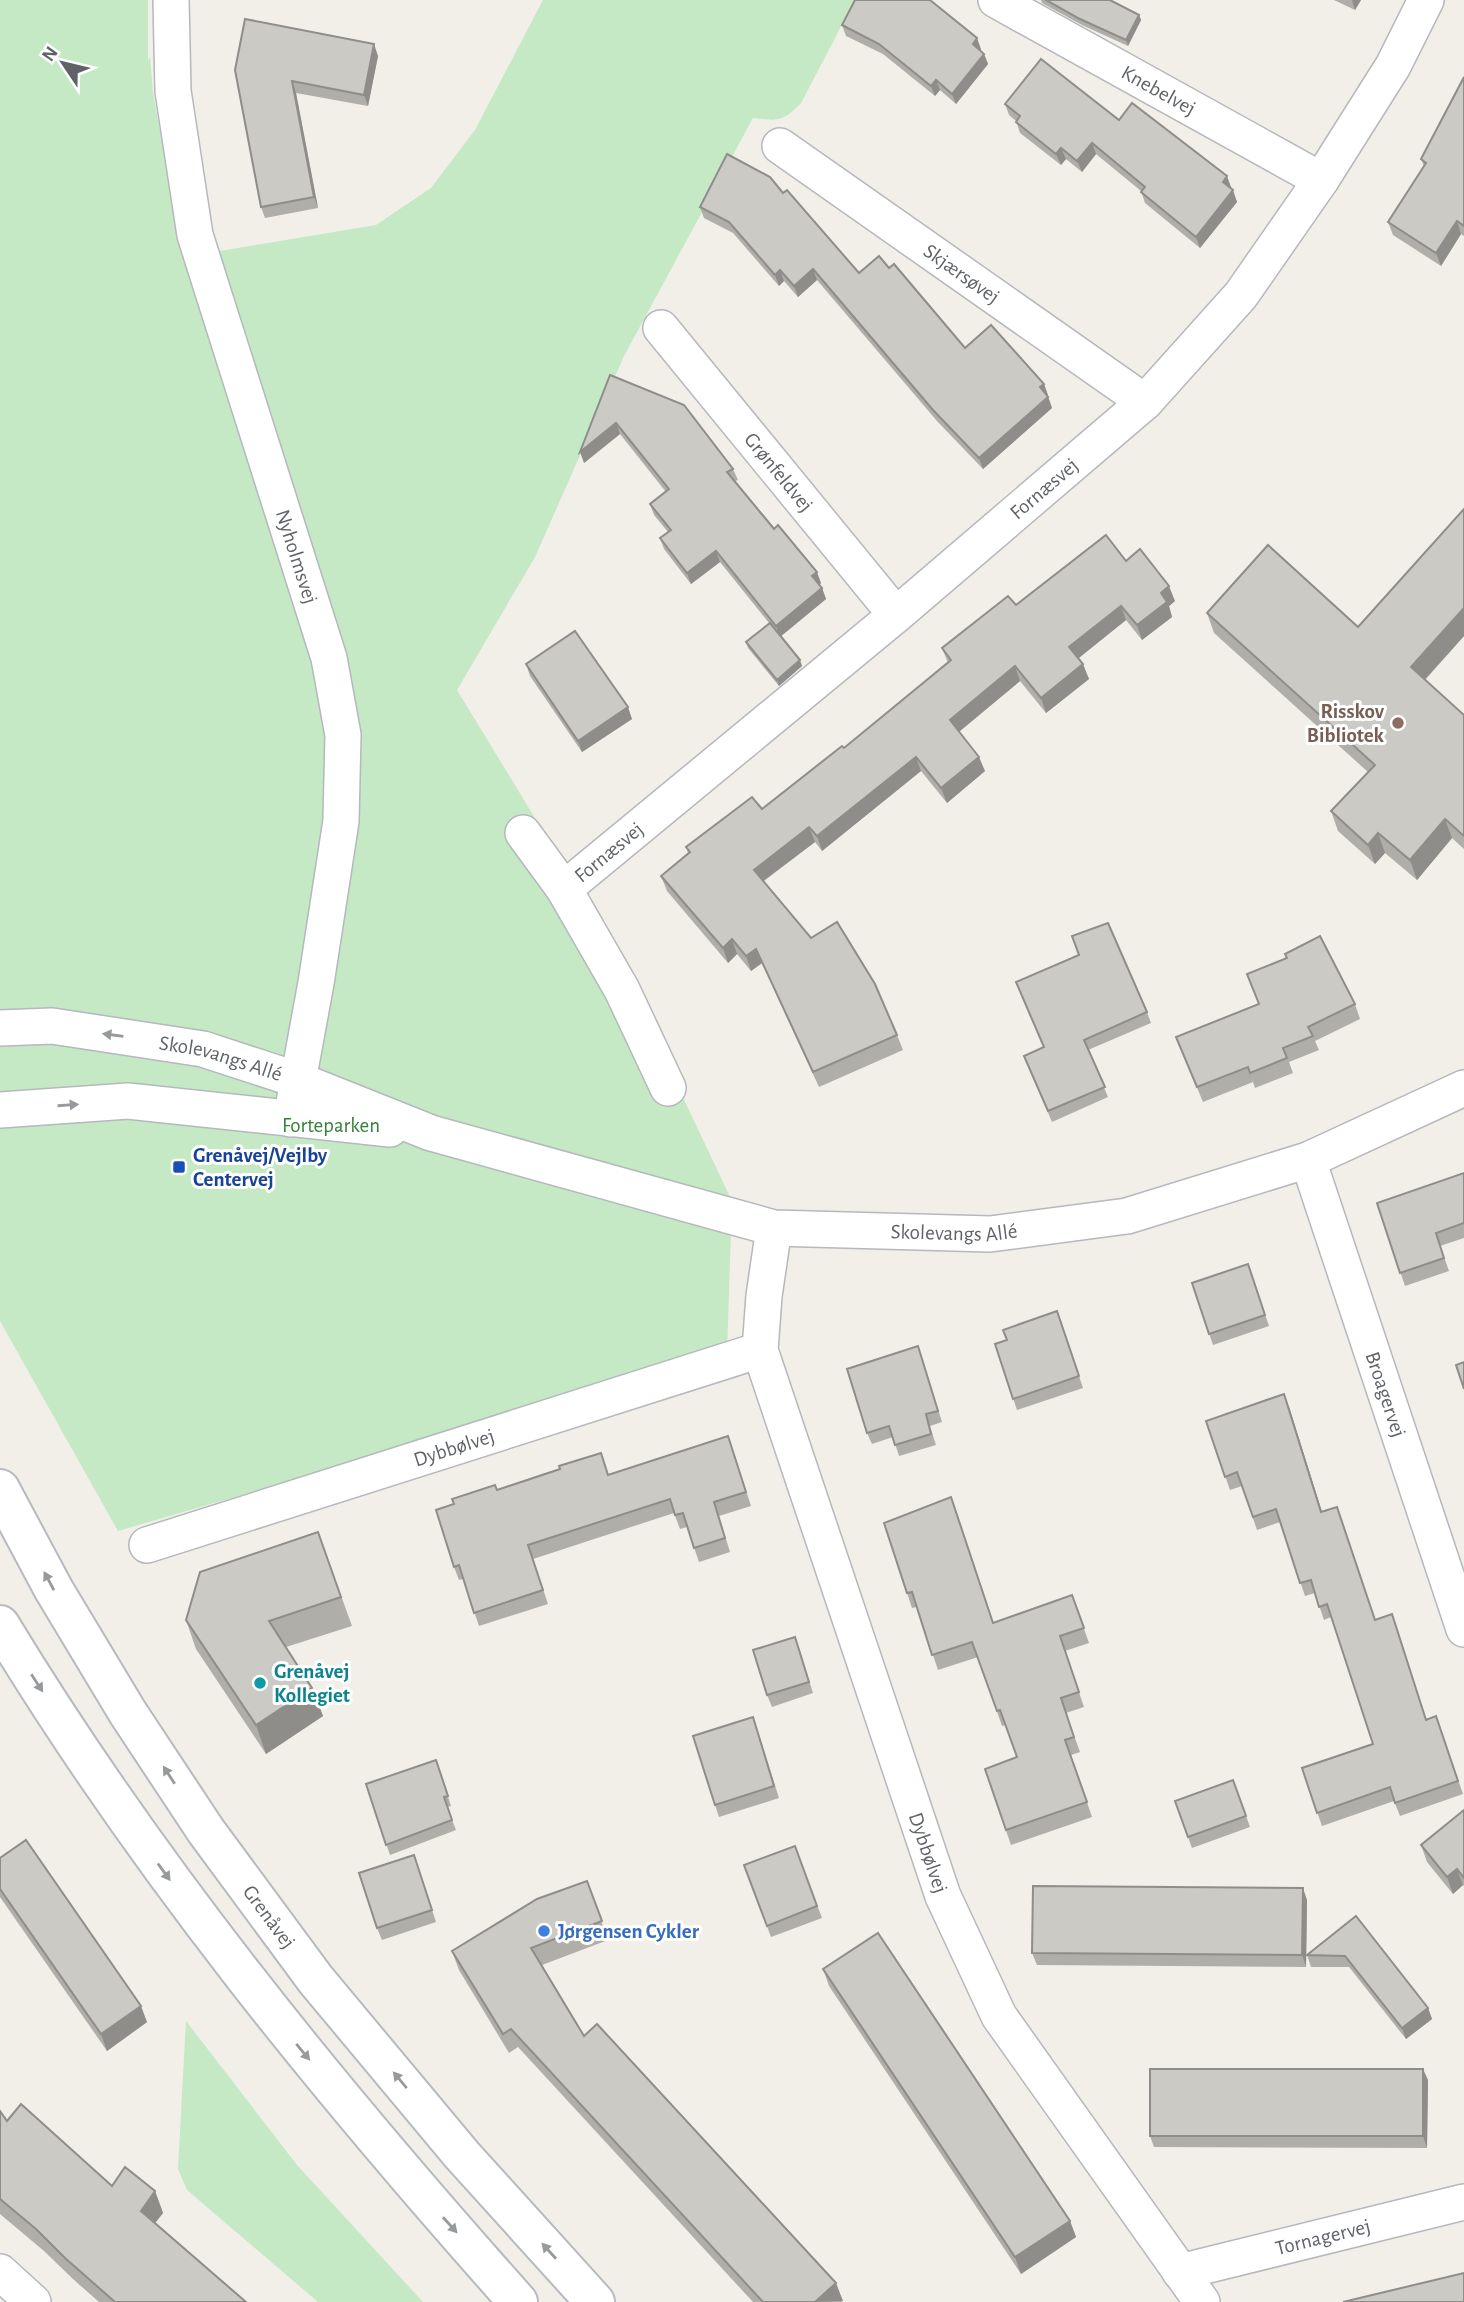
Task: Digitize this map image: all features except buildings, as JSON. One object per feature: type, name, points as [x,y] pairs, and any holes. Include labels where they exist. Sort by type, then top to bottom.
[{"type":"main road","name":"Grenåvej","points":[[0,1489],[54,1590],[128,1713],[206,1832],[316,1980],[462,2155],[595,2302]]},
{"type":"main road","points":[[0,1625],[161,1868],[273,2016],[419,2191],[518,2302]]},
{"type":"street","name":"Nyholmsvej","points":[[171,0],[173,91],[195,235],[329,658],[342,736],[341,821],[316,983],[291,1119]]},
{"type":"street","name":"Knebelvej","points":[[996,0],[1321,180]]},
{"type":"street","name":"Fornæsvej","points":[[564,889],[896,615],[1145,402],[1241,295],[1321,180],[1393,66],[1426,0]]},
{"type":"street","name":"Skjærsøvej","points":[[780,146],[1145,402]]},
{"type":"street","name":"Grønfeldvej","points":[[661,328],[896,615]]},
{"type":"street","name":"Fornæsvej","points":[[523,832],[564,889],[622,990],[668,1088]]},
{"type":"street","name":"Skolevangs Allé","points":[[0,1028],[52,1027],[203,1049],[298,1080],[431,1133],[774,1228],[990,1234],[1127,1216],[1308,1160],[1464,1088]]},
{"type":"street","name":"Skolevangs Allé","points":[[0,1110],[128,1101],[431,1133]]},
{"type":"street","name":"Broagervej","points":[[1308,1160],[1464,1629]]},
{"type":"street","name":"Dybbølvej","points":[[774,1228],[764,1296],[760,1350],[943,1896],[999,2016],[1202,2302]]},
{"type":"street","name":"Dybbølvej","points":[[147,1545],[760,1350]]},
{"type":"street","name":"Tornagervej","points":[[1180,2272],[1464,2202]]},
{"type":"street","points":[[0,2272],[33,2302]]},
{"type":"green space","name":"Forteparken","points":[[0,0],[148,0],[148,61],[150,57],[153,93],[183,257],[376,225],[431,188],[475,130],[543,0],[855,0],[801,103],[780,119],[753,118],[624,356],[535,557],[457,690],[605,933],[732,1201],[727,1353],[118,1531],[0,1321]]},
{"type":"green space","points":[[186,2021],[297,2165],[423,2302],[318,2302],[187,2190],[178,2169]]},
{"type":"place","name":"Risskov Bibliotek","points":[[1398,723]]},
{"type":"place","name":"Grenåvej/Vejlby Centervej","points":[[179,1167]]},
{"type":"place","name":"Grenåvej Kollegiet","points":[[260,1683]]},
{"type":"place","name":"Jørgensen Cykler","points":[[544,1931]]}]
